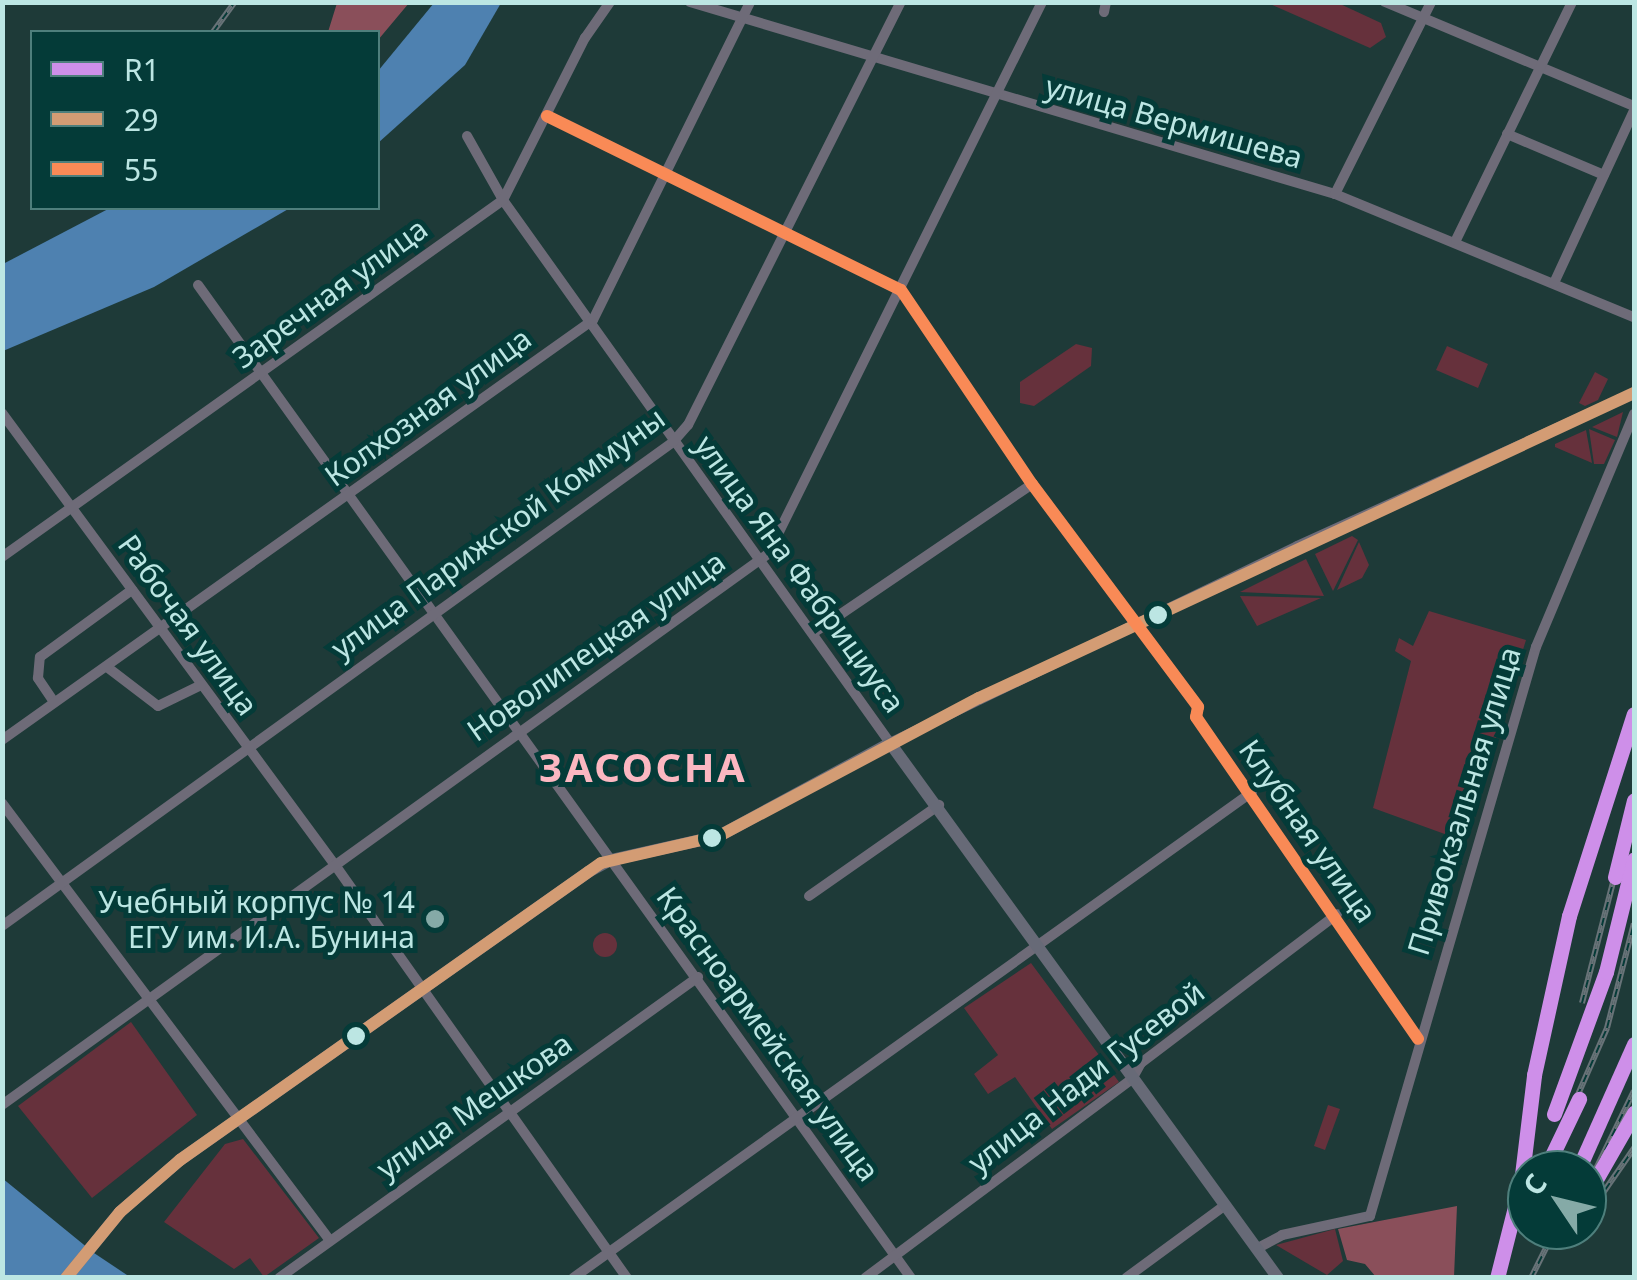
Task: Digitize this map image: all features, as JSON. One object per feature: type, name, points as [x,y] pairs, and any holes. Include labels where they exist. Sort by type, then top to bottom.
[{"type":"main road","name":"улица Яна Фабрициуса","points":[[890,742],[1278,1278]]},
{"type":"main road","points":[[66,1278],[120,1212],[236,1122],[612,860],[718,836],[890,742]]},
{"type":"street","name":"Заречная улица","points":[[2,557],[503,200],[610,2]]},
{"type":"street","name":"улица Вермишева","points":[[690,2],[875,55],[993,97],[1335,194],[1456,240],[1634,318]]},
{"type":"street","name":"Колхозная улица","points":[[2,740],[593,320],[669,176],[750,2]]},
{"type":"street","name":"улица Парижской Коммуны","points":[[2,926],[434,610],[673,442],[688,425],[902,2]]},
{"type":"street","name":"Новолипецкая улица","points":[[2,1105],[768,554],[1042,2]]},
{"type":"street","points":[[1386,2],[1634,109],[1554,282]]},
{"type":"street","points":[[1335,194],[1431,2]]},
{"type":"street","points":[[1456,240],[1572,2]]},
{"type":"street","name":"Клубная улица","points":[[546,116],[900,290],[1032,484],[1137,625],[1418,1039]]},
{"type":"street","points":[[1507,134],[1604,175]]},
{"type":"street","name":"улица Яна Фабрициуса","points":[[467,136],[503,200],[593,320],[673,442],[890,742]]},
{"type":"street","name":"Красноармейская улица","points":[[198,285],[911,1278]]},
{"type":"street","points":[[890,742],[1634,393]]},
{"type":"street","name":"Рабочая улица","points":[[2,413],[245,748],[335,865],[423,992]]},
{"type":"street","name":"Привокзальная улица","points":[[1258,1248],[1282,1235],[1370,1216],[1418,1039],[1536,647],[1634,414]]},
{"type":"street","points":[[813,633],[1032,484]]},
{"type":"street","points":[[54,702],[38,678],[40,657],[132,590]]},
{"type":"street","points":[[106,667],[158,706],[200,685]]},
{"type":"street","points":[[573,1278],[1252,792]]},
{"type":"street","points":[[2,803],[151,998],[236,1122],[249,1130],[328,1238]]},
{"type":"street","points":[[809,896],[938,806]]},
{"type":"street","name":"улица Нади Гусевой","points":[[865,1278],[1132,1079],[1141,1063],[1336,914]]},
{"type":"street","name":"улица Мешкова","points":[[279,1278],[328,1238],[512,1113],[698,977]]},
{"type":"street","points":[[423,992],[627,1278]]},
{"type":"street","points":[[1126,1278],[1224,1206]]},
{"type":"shaded area","points":[[337,2],[409,3],[380,38],[380,30],[329,30]]},
{"type":"shaded area","points":[[1268,3],[1338,3],[1381,23],[1386,37],[1370,48]]},
{"type":"shaded area","points":[[1076,344],[1092,348],[1091,366],[1034,406],[1020,403],[1020,382]]},
{"type":"shaded area","points":[[1447,346],[1488,364],[1478,388],[1436,370]]},
{"type":"shaded area","points":[[1595,372],[1608,379],[1598,400],[1585,406],[1579,403]]},
{"type":"shaded area","points":[[1623,412],[1617,437],[1592,427]]},
{"type":"shaded area","points":[[1589,429],[1615,440],[1604,464],[1594,464]]},
{"type":"shaded area","points":[[1586,430],[1592,463],[1555,447],[1555,444]]},
{"type":"shaded area","points":[[1352,536],[1358,540],[1333,591],[1315,554]]},
{"type":"shaded area","points":[[1359,542],[1369,565],[1362,578],[1337,590]]},
{"type":"shaded area","points":[[1306,559],[1324,596],[1240,592]]},
{"type":"shaded area","points":[[1240,596],[1321,598],[1257,626]]},
{"type":"shaded area","points":[[1429,611],[1526,640],[1464,841],[1373,808],[1411,661],[1395,651],[1399,638],[1413,646]]},
{"type":"shaded area","points":[[605,933],[614,936],[614,954],[605,957],[596,954],[593,945],[596,936]]},
{"type":"shaded area","points":[[1031,963],[1119,1082],[1052,1129],[1015,1077],[988,1094],[974,1074],[998,1055],[964,1008]]},
{"type":"shaded area","points":[[131,1022],[197,1115],[92,1198],[18,1106]]},
{"type":"shaded area","points":[[1328,1105],[1340,1109],[1325,1150],[1314,1146]]},
{"type":"shaded area","points":[[243,1139],[319,1238],[264,1277],[250,1258],[234,1269],[164,1222],[225,1144]]},
{"type":"shaded area","points":[[1457,1206],[1454,1277],[1376,1277],[1365,1264],[1347,1260],[1338,1229]]},
{"type":"shaded area","points":[[1335,1229],[1343,1261],[1327,1275],[1276,1245]]},
{"type":"water","points":[[434,3],[501,3],[465,65],[380,141],[380,69]]},
{"type":"water","points":[[106,210],[287,210],[154,287],[3,351],[3,264]]},
{"type":"water","points":[[2,1178],[94,1253],[130,1277],[3,1277]]},
{"type":"railway","points":[[214,30],[235,2]]},
{"type":"railway","points":[[1497,1278],[1521,1183],[1534,1075],[1569,916],[1634,714]]},
{"type":"railway","points":[[1582,1003],[1634,800]]},
{"type":"railway","points":[[1554,1114],[1606,972],[1634,859]]},
{"type":"railway","points":[[1554,1150],[1607,1028],[1634,923]]},
{"type":"railway","points":[[1587,1150],[1634,1044]]},
{"type":"railway","points":[[1605,1150],[1634,1091]]},
{"type":"railway","points":[[1607,1187],[1634,1148]]},
{"type":"railway","points":[[1531,1278],[1545,1250]]},
{"type":"transit line","name":"55","points":[[547,116],[901,290],[1032,484],[1198,707],[1196,717],[1418,1039]]},
{"type":"transit line","name":"29","points":[[66,1278],[120,1212],[180,1160],[601,863],[719,836],[979,698],[1634,393]]},
{"type":"transit line","name":"R1","points":[[1497,1278],[1521,1183],[1534,1075],[1569,916],[1634,714]]},
{"type":"transit line","name":"R1","points":[[1615,877],[1634,800]]},
{"type":"transit line","name":"R1","points":[[1554,1114],[1606,972],[1634,859]]},
{"type":"transit line","name":"R1","points":[[1587,1150],[1634,1044]]},
{"type":"transit line","name":"R1","points":[[1555,1150],[1579,1099]]},
{"type":"transit line","name":"R1","points":[[1607,1160],[1634,1113]]},
{"type":"place","name":"Учебный корпус № 14 ЕГУ им. И.А. Бунина","points":[[435,919]]},
{"type":"district","name":"ЗАСОСНА","points":[[643,767]]}]
